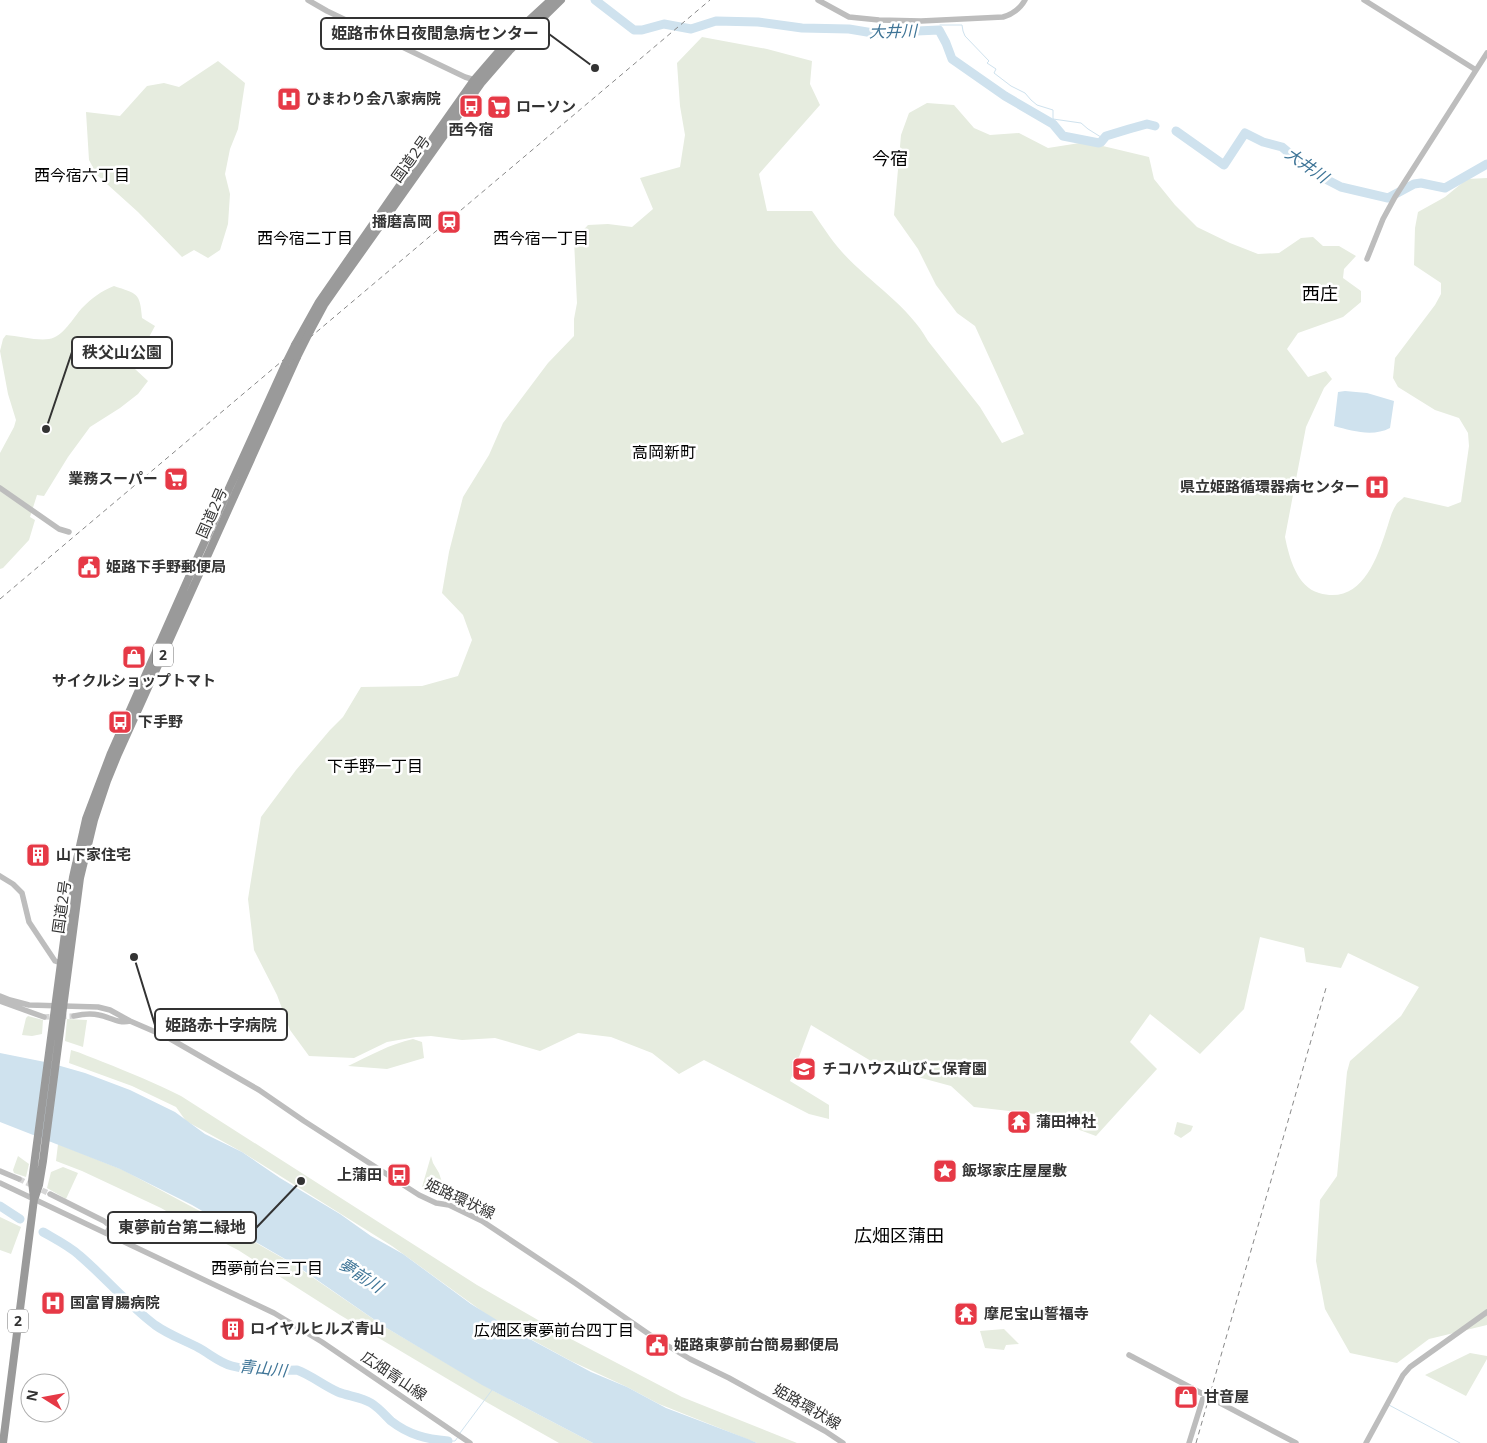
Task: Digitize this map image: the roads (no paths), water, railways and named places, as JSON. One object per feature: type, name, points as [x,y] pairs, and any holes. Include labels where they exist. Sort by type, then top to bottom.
[{"type":"highway","name":"国道2号","points":[[59,1005],[61,963],[73,877],[86,819],[97,787],[182,591],[285,365],[319,302],[407,174],[512,36],[551,0]]},
{"type":"highway","name":"国道2号","points":[[3,1443],[34,1199],[32,1181],[39,1160],[59,1005],[80,878],[94,820],[107,780],[310,330],[338,285],[478,81],[561,0]]},
{"type":"main road","points":[[308,0],[347,21],[478,81]]},
{"type":"main road","points":[[818,0],[849,17],[879,20],[989,19],[1012,14],[1022,6],[1025,0]]},
{"type":"main road","points":[[1364,0],[1476,70]]},
{"type":"main road","points":[[1367,259],[1395,197],[1487,53]]},
{"type":"main road","points":[[0,488],[59,529],[69,532]]},
{"type":"main road","points":[[0,876],[13,884],[22,894],[29,922],[55,961],[61,963]]},
{"type":"main road","name":"姫路環状線","points":[[0,996],[29,1004],[98,1007],[110,1010],[167,1037],[259,1090],[419,1195],[436,1203],[449,1205],[482,1221],[653,1337],[690,1359],[729,1378],[825,1431],[843,1443]]},
{"type":"main road","points":[[0,1001],[44,1017]]},
{"type":"main road","points":[[74,1016],[100,1015],[124,1022],[130,1021]]},
{"type":"main road","points":[[0,1171],[19,1179]]},
{"type":"main road","name":"広畑青山線","points":[[0,1182],[274,1313],[322,1342],[470,1443]]},
{"type":"main road","points":[[50,1194],[104,1221],[110,1226],[107,1233]]},
{"type":"main road","points":[[1366,1443],[1403,1375],[1410,1367],[1487,1312]]},
{"type":"main road","points":[[1129,1355],[1296,1443]]},
{"type":"main road","points":[[1189,1443],[1204,1395]]},
{"type":"water","points":[[1338,392],[1367,393],[1394,401],[1390,428],[1370,433],[1334,426]]},
{"type":"water","name":"夢前川","points":[[0,1053],[50,1063],[85,1073],[130,1090],[175,1112],[205,1134],[242,1152],[280,1178],[340,1214],[371,1236],[403,1254],[471,1304],[513,1330],[591,1372],[627,1387],[666,1408],[757,1443],[593,1443],[482,1385],[385,1327],[297,1266],[192,1205],[120,1169],[0,1122]]},
{"type":"waterway","name":"大井川","points":[[595,0],[634,30],[642,30],[664,24],[691,29],[716,21],[758,22],[802,28],[849,29],[873,33],[939,30],[952,59],[1005,96],[1053,124],[1063,136],[1099,143],[1106,136],[1129,129],[1147,124],[1155,126]]},
{"type":"waterway","points":[[940,25],[962,25],[965,36],[989,61],[987,63],[996,69],[994,73],[1011,86],[1025,93],[1037,105],[1053,110],[1053,119],[1081,123],[1104,139]]},
{"type":"waterway","name":"大井川","points":[[1176,131],[1224,165],[1245,133],[1263,142],[1282,147],[1314,173],[1341,187],[1388,198],[1414,184],[1421,183],[1445,188],[1487,164]]},
{"type":"waterway","name":"青山川","points":[[0,1206],[20,1219]]},
{"type":"waterway","name":"青山川","points":[[43,1232],[75,1252],[155,1325],[223,1363],[256,1370],[297,1370],[338,1392],[371,1403],[391,1421],[411,1433],[448,1441]]},
{"type":"waterway","points":[[460,1433],[492,1390]]},
{"type":"waterway","points":[[1389,1405],[1460,1443]]},
{"type":"waterway","points":[[445,1443],[455,1441],[458,1437]]},
{"type":"tunnel","points":[[44,1017],[74,1016]]},
{"type":"tunnel","points":[[19,1179],[50,1194]]},
{"type":"railway","points":[[0,599],[710,0]]},
{"type":"railway","points":[[1196,1443],[1326,988]]},
{"type":"place","name":"姫路市休日夜間急病センター","points":[[595,68]]},
{"type":"place","name":"ひまわり会八家病院","points":[[289,99]]},
{"type":"place","name":"西今宿","points":[[471,106]]},
{"type":"place","name":"ローソン","points":[[499,107]]},
{"type":"place","name":"播磨高岡","points":[[449,222]]},
{"type":"place","name":"秩父山公園","points":[[46,429]]},
{"type":"place","name":"業務スーパー","points":[[176,479]]},
{"type":"place","name":"県立姫路循環器病センター","points":[[1377,487]]},
{"type":"place","name":"姫路下手野郵便局","points":[[89,567]]},
{"type":"place","name":"サイクルショップトマト","points":[[134,657]]},
{"type":"place","name":"下手野","points":[[120,722]]},
{"type":"place","name":"山下家住宅","points":[[38,855]]},
{"type":"place","name":"姫路赤十字病院","points":[[134,957]]},
{"type":"place","name":"チコハウス山びこ保育園","points":[[804,1069]]},
{"type":"place","name":"蒲田神社","points":[[1019,1122]]},
{"type":"place","name":"飯塚家庄屋屋敷","points":[[945,1171]]},
{"type":"place","name":"上蒲田","points":[[399,1175]]},
{"type":"place","name":"東夢前台第二緑地","points":[[301,1181]]},
{"type":"place","name":"国富胃腸病院","points":[[53,1303]]},
{"type":"place","name":"摩尼宝山誓福寺","points":[[966,1314]]},
{"type":"place","name":"ロイヤルヒルズ青山","points":[[233,1329]]},
{"type":"place","name":"姫路東夢前台簡易郵便局","points":[[657,1345]]},
{"type":"place","name":"甘音屋","points":[[1186,1397]]},
{"type":"district","name":"今宿","points":[[890,159]]},
{"type":"district","name":"西今宿六丁目","points":[[82,175]]},
{"type":"district","name":"西今宿二丁目","points":[[305,238]]},
{"type":"district","name":"西今宿一丁目","points":[[541,238]]},
{"type":"district","name":"西庄","points":[[1320,294]]},
{"type":"district","name":"高岡新町","points":[[664,452]]},
{"type":"district","name":"下手野一丁目","points":[[375,766]]},
{"type":"district","name":"広畑区蒲田","points":[[899,1236]]},
{"type":"district","name":"西夢前台三丁目","points":[[267,1268]]},
{"type":"district","name":"広畑区東夢前台四丁目","points":[[554,1330]]}]
